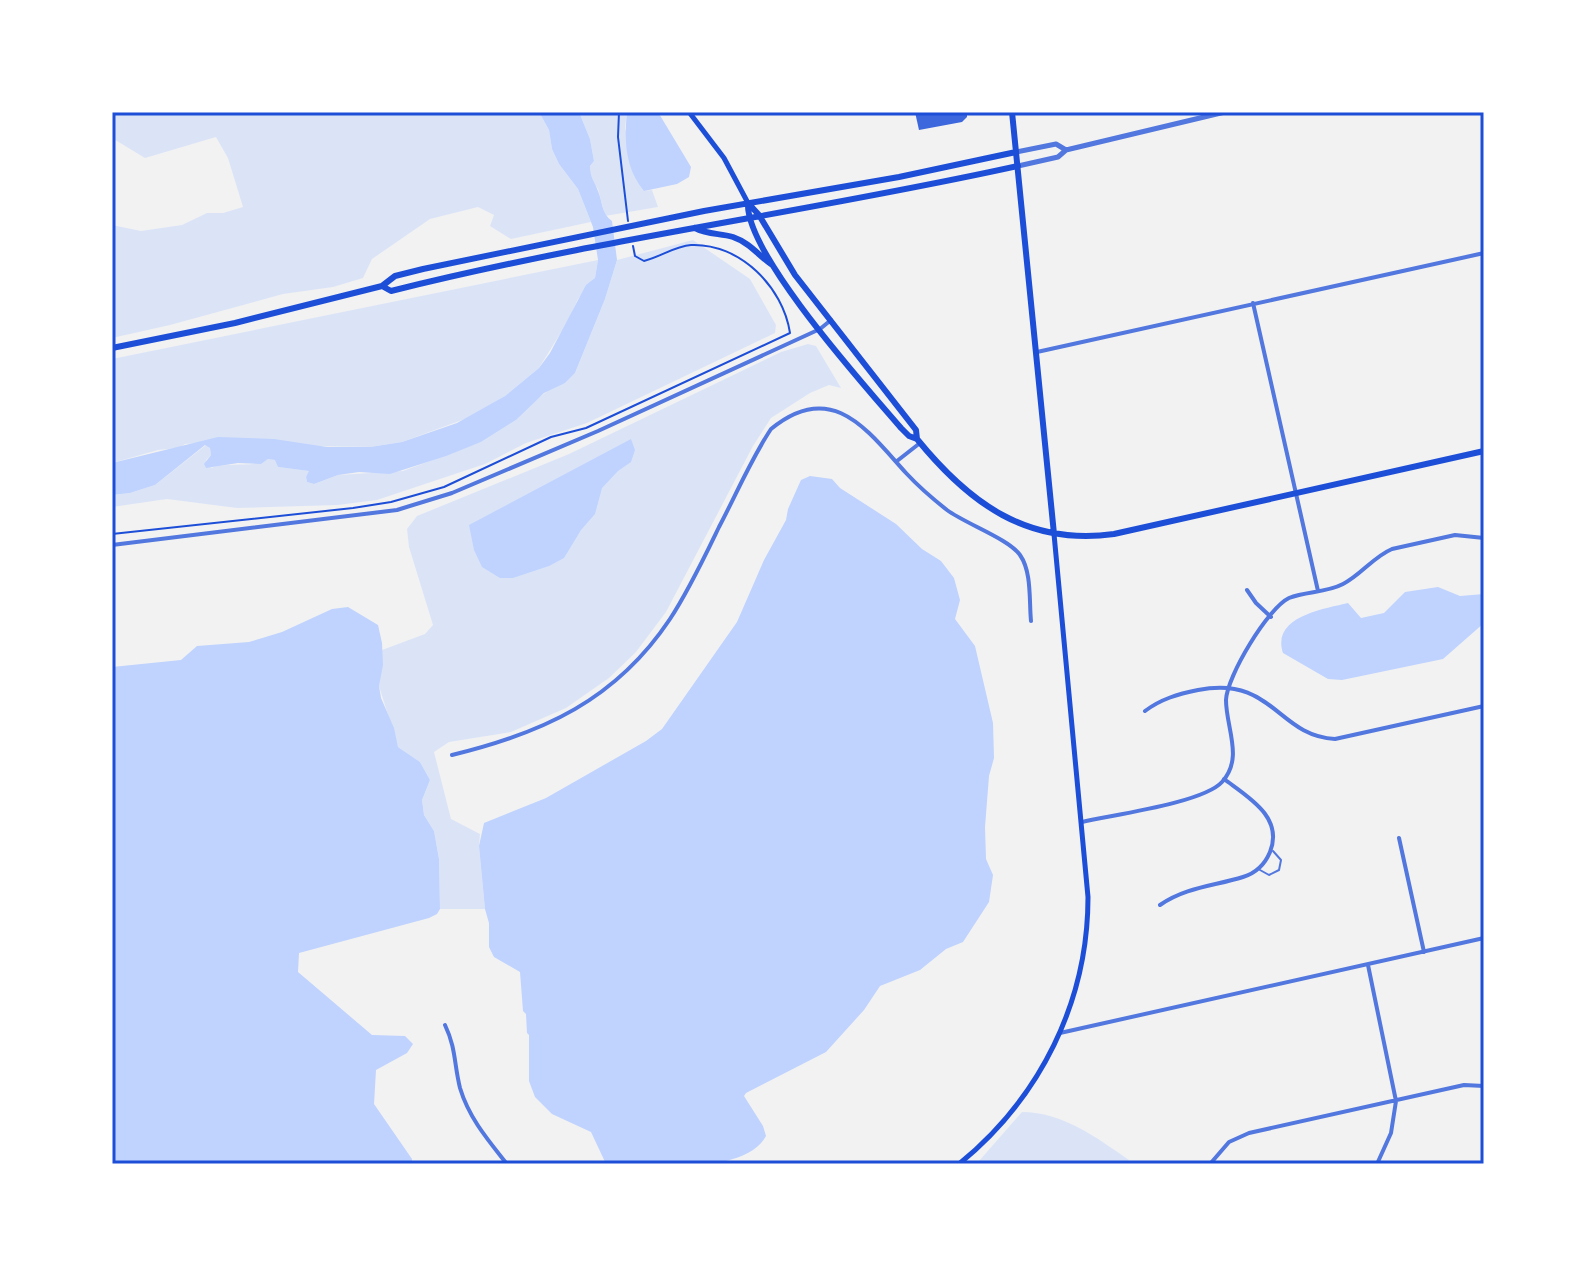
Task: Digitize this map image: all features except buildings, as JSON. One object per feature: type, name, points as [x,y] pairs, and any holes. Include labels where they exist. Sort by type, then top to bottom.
[{"type":"main road","points":[[689,112],[724,158],[748,203],[759,215],[789,266],[916,430],[918,441]]},
{"type":"main road","points":[[959,1164],[990,1137],[1022,1099],[1046,1063],[1075,993],[1087,933],[1088,897],[1082,822],[1012,112]]},
{"type":"main road","points":[[112,348],[235,323],[382,286],[395,276],[519,249],[1016,152]]},
{"type":"main road","points":[[382,286],[391,291],[747,217],[934,185],[1018,166]]},
{"type":"main road","points":[[748,203],[747,217],[771,264],[901,428],[973,497],[1018,524],[1054,534],[1087,537],[1126,532],[1484,451]]},
{"type":"main road","points":[[695,228],[706,234],[726,235],[742,241],[771,264]]},
{"type":"street","points":[[1018,166],[1058,157],[1066,150],[1225,112]]},
{"type":"street","points":[[1016,152],[1056,144],[1066,150]]},
{"type":"street","points":[[1037,352],[1484,253]]},
{"type":"street","points":[[1253,303],[1318,591]]},
{"type":"street","points":[[112,545],[414,506],[598,431],[820,329],[831,320]]},
{"type":"street","points":[[452,755],[512,739],[550,724],[592,698],[642,655],[688,587],[766,435],[787,417],[816,409],[847,415],[867,429],[896,462],[946,509],[1018,552],[1026,568],[1031,621]]},
{"type":"street","points":[[896,462],[918,441]]},
{"type":"street","points":[[1082,822],[1199,796],[1224,779],[1233,755],[1227,709],[1228,686],[1239,661],[1287,599],[1347,582],[1388,551],[1455,535],[1484,538]]},
{"type":"street","points":[[1247,590],[1271,617]]},
{"type":"street","points":[[1145,711],[1166,698],[1228,686],[1254,694],[1308,732],[1328,739],[1350,738],[1484,706]]},
{"type":"street","points":[[1160,905],[1185,891],[1244,877],[1259,869],[1271,851],[1273,830],[1266,813],[1224,779]]},
{"type":"street","points":[[1399,838],[1424,952]]},
{"type":"street","points":[[1060,1033],[1484,938]]},
{"type":"street","points":[[1368,965],[1396,1101],[1391,1133],[1377,1164]]},
{"type":"street","points":[[445,1025],[454,1043],[458,1078],[468,1108],[480,1130],[507,1164]]},
{"type":"street","points":[[1210,1164],[1229,1142],[1249,1133],[1464,1085],[1484,1086]]},
{"type":"lane","points":[[1259,869],[1269,875],[1279,870],[1280,858],[1271,851]]},
{"type":"path","points":[[112,534],[353,508],[432,491],[551,437],[586,428],[790,333]]},
{"type":"shaded area","points":[[112,112],[539,112],[549,130],[552,149],[559,164],[578,189],[591,222],[511,239],[490,226],[494,215],[478,207],[430,219],[372,259],[363,278],[333,287],[283,294],[112,338],[112,225],[141,231],[182,225],[207,213],[223,213],[243,207],[228,158],[216,137],[145,158],[112,138]]},
{"type":"shaded area","points":[[579,112],[627,112],[625,128],[644,191],[652,190],[658,207],[605,216],[598,189],[590,178],[590,166],[594,161],[590,139]]},
{"type":"shaded area","points":[[693,240],[750,279],[776,325],[775,333],[587,423],[526,443],[485,464],[377,500],[338,505],[237,508],[167,499],[112,507],[112,495],[155,485],[206,445],[210,448],[211,455],[206,460],[211,468],[276,460],[278,467],[310,471],[307,482],[314,484],[338,475],[403,471],[481,442],[516,420],[534,401],[556,385],[565,383],[575,373],[617,260]]},
{"type":"shaded area","points":[[598,260],[595,278],[578,299],[539,368],[505,396],[473,416],[402,442],[370,447],[304,446],[260,439],[185,444],[112,463],[112,359]]},
{"type":"shaded area","points":[[808,344],[816,346],[841,388],[829,385],[810,393],[771,418],[753,446],[666,612],[636,652],[609,678],[566,708],[511,732],[449,742],[434,752],[451,819],[480,834],[485,909],[440,909],[439,859],[434,831],[424,815],[422,800],[430,780],[420,762],[398,747],[379,686],[382,650],[425,634],[433,625],[409,547],[407,529],[417,516],[569,454],[781,352]]},
{"type":"shaded area","points":[[1022,1112],[1065,1121],[1129,1160],[1125,1164],[984,1164],[979,1161]]},
{"type":"water","points":[[539,112],[579,112],[590,139],[594,161],[590,166],[591,176],[604,211],[612,221],[617,260],[575,373],[565,383],[544,393],[516,420],[481,442],[390,474],[359,472],[338,475],[314,484],[307,482],[309,471],[278,467],[275,460],[206,468],[204,464],[211,455],[210,448],[205,445],[155,485],[112,495],[112,463],[218,437],[274,439],[327,447],[370,447],[402,442],[457,423],[505,396],[539,368],[586,285],[595,278],[598,260],[593,227],[578,189],[559,164],[552,149],[549,130]]},
{"type":"water","points":[[627,112],[658,112],[691,167],[689,177],[677,184],[644,191],[629,164]]},
{"type":"water","points":[[631,439],[635,450],[631,462],[602,488],[595,514],[564,558],[513,578],[500,578],[482,567],[474,550],[469,525]]},
{"type":"water","points":[[810,476],[832,479],[840,488],[896,524],[922,549],[941,561],[954,578],[960,600],[955,619],[975,646],[993,723],[994,758],[989,776],[985,827],[986,859],[993,875],[989,902],[963,942],[946,949],[920,970],[880,986],[864,1010],[826,1052],[746,1093],[744,1096],[766,1136],[754,1149],[737,1158],[716,1163],[668,1166],[606,1164],[591,1132],[552,1114],[535,1097],[529,1081],[529,1035],[523,1011],[520,972],[494,957],[489,947],[479,846],[484,823],[546,798],[662,729],[737,622],[764,560],[786,520],[801,480]]},
{"type":"water","points":[[1438,587],[1460,596],[1484,594],[1484,623],[1443,659],[1342,680],[1328,679],[1283,653],[1281,641],[1285,631],[1292,623],[1313,612],[1348,603],[1361,618],[1384,613],[1405,592]]},
{"type":"water","points":[[348,607],[378,625],[383,665],[379,686],[381,698],[394,728],[398,747],[420,762],[430,780],[422,800],[424,815],[434,831],[439,859],[440,909],[429,918],[299,953],[298,972],[372,1035],[405,1036],[413,1044],[407,1053],[376,1070],[374,1104],[412,1159],[412,1164],[112,1164],[112,667],[181,660],[197,646],[249,642],[282,632],[332,609]]}]
